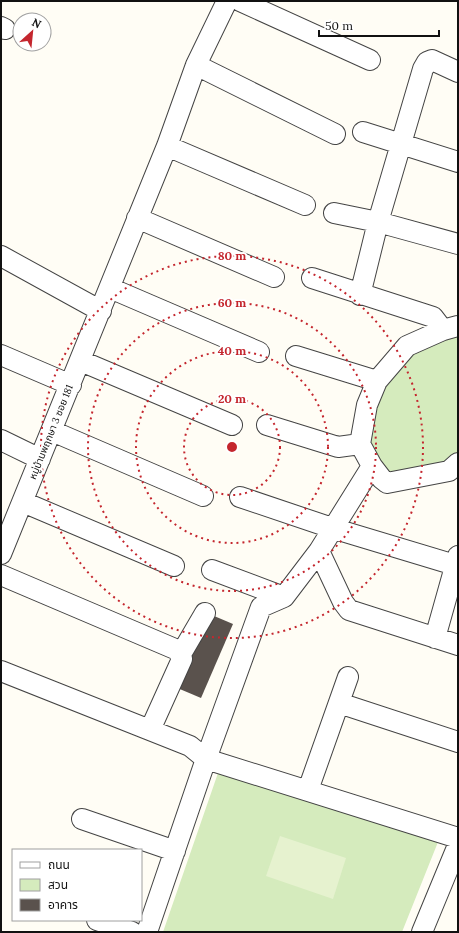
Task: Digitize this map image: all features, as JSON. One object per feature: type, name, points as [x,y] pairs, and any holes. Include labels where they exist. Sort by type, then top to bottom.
[{"type":"street","name":"หมู่บ้านพฤกษา 3 ซอย 181","points":[[1,554],[6,528],[23,502],[101,311],[136,218],[168,146],[196,65],[226,1]]},
{"type":"street","points":[[240,1],[370,60]]},
{"type":"street","points":[[360,295],[378,222],[422,69],[427,62],[432,60],[438,61],[458,72]]},
{"type":"street","points":[[196,65],[335,134]]},
{"type":"street","points":[[363,132],[458,162]]},
{"type":"street","points":[[168,146],[305,205]]},
{"type":"street","points":[[334,213],[378,222],[458,244]]},
{"type":"street","points":[[136,218],[274,277]]},
{"type":"street","points":[[1,256],[101,311]]},
{"type":"street","points":[[312,278],[360,295],[433,317],[451,328]]},
{"type":"street","points":[[110,288],[258,352]]},
{"type":"street","points":[[451,328],[407,346],[377,381],[367,405],[360,444],[372,466],[382,479],[387,482],[455,470]]},
{"type":"street","points":[[1,355],[71,385]]},
{"type":"street","points":[[296,356],[377,381]]},
{"type":"street","points":[[81,361],[232,425]]},
{"type":"street","points":[[267,425],[338,447],[360,444]]},
{"type":"street","points":[[52,431],[203,496]]},
{"type":"street","points":[[1,440],[40,459]]},
{"type":"street","points":[[147,932],[206,759],[261,607],[284,597],[319,551],[372,466]]},
{"type":"street","points":[[240,497],[332,528],[457,562],[435,638]]},
{"type":"street","points":[[23,502],[174,566]]},
{"type":"street","points":[[319,551],[343,602],[349,610],[458,645]]},
{"type":"street","points":[[212,570],[284,597]]},
{"type":"street","points":[[1,575],[175,649],[181,654]]},
{"type":"street","points":[[150,730],[182,659],[181,654],[205,613]]},
{"type":"street","points":[[1,671],[190,746],[206,759],[458,838]]},
{"type":"street","points":[[308,790],[348,677]]},
{"type":"street","points":[[339,704],[458,742]]},
{"type":"street","points":[[82,819],[175,851]]},
{"type":"street","points":[[422,932],[458,845]]},
{"type":"street","points":[[100,921],[132,932]]},
{"type":"green space","points":[[458,327],[458,459],[387,483],[360,444],[377,381],[407,346]]},
{"type":"green space","points":[[218,773],[438,842],[402,932],[163,932]]},
{"type":"green space","points":[[280,836],[346,858],[333,899],[266,876]]},
{"type":"building","points":[[207,613],[233,624],[201,698],[175,687]]}]
